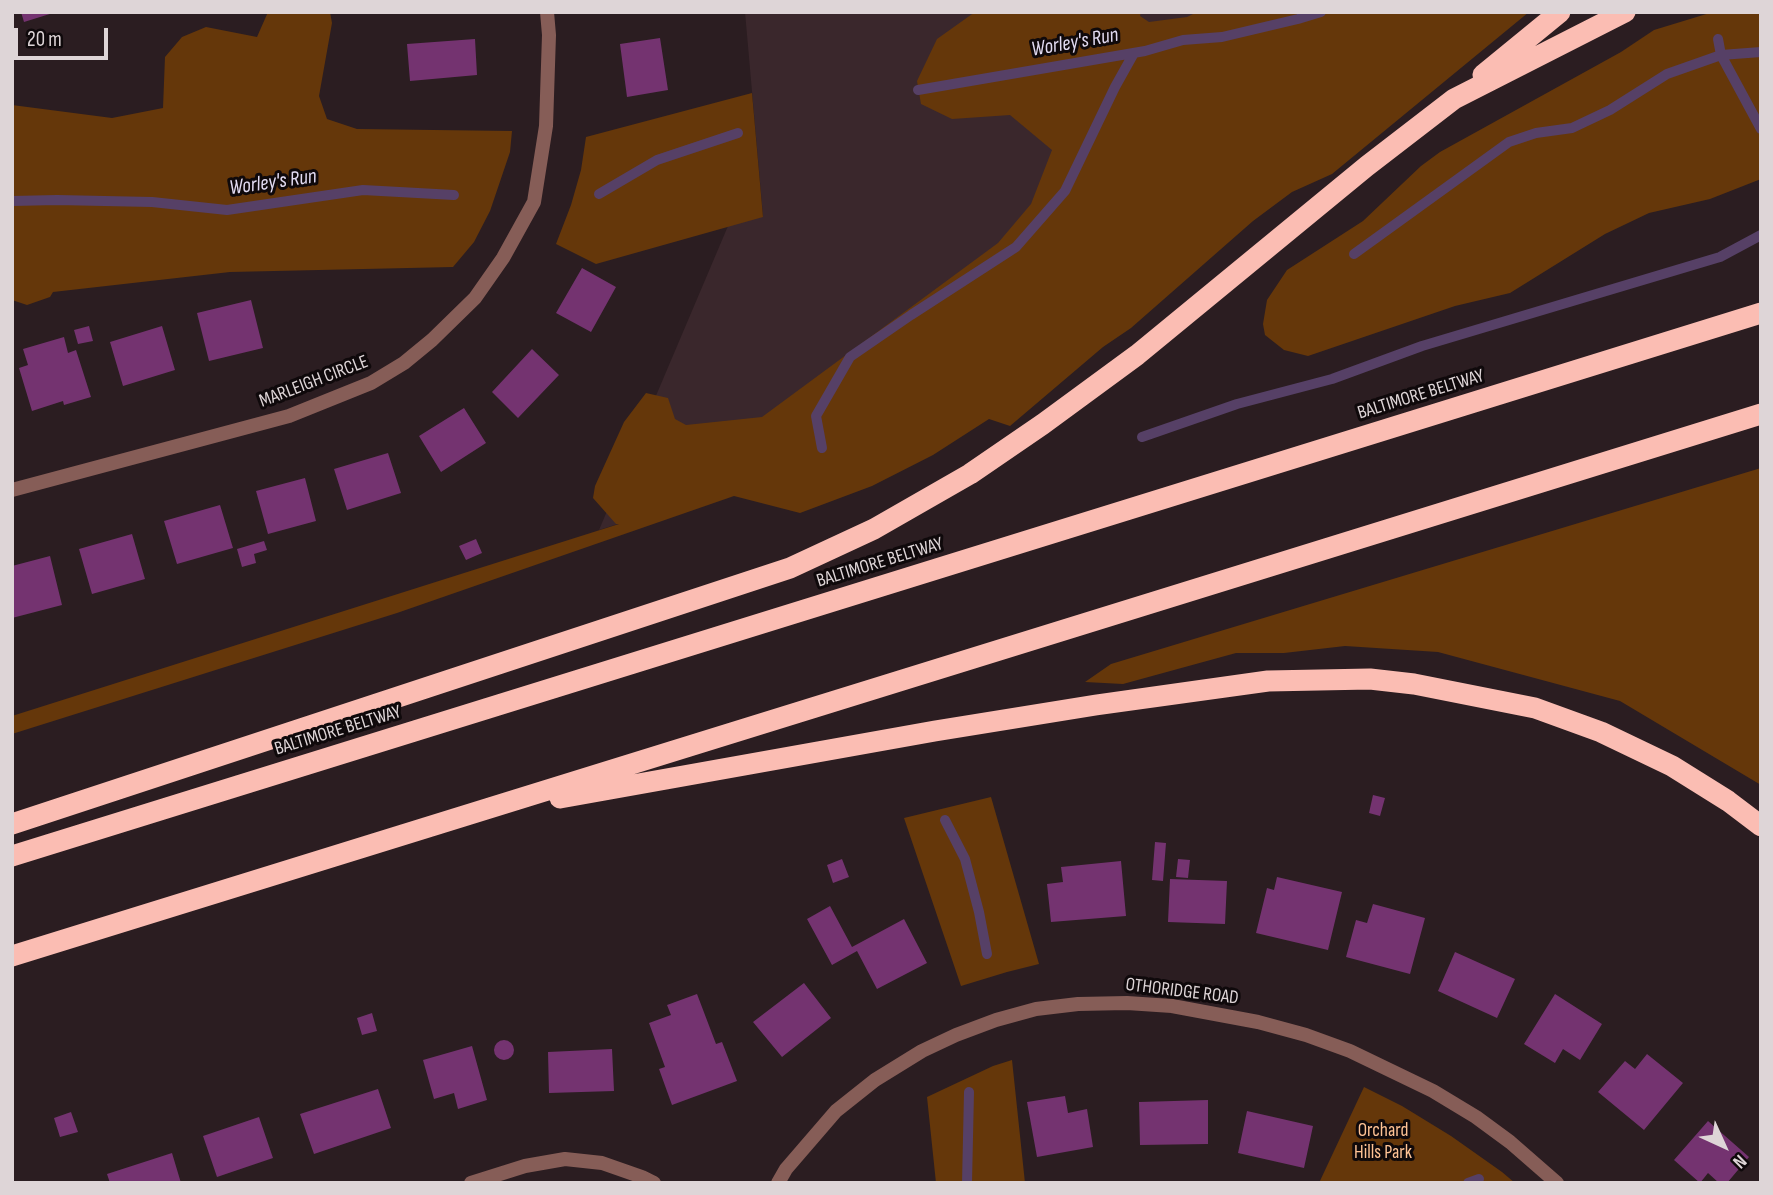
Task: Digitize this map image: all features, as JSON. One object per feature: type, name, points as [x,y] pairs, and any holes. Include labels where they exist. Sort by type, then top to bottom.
[{"type":"highway","points":[[12,824],[790,568],[873,530],[970,474],[1138,355],[1367,166],[1560,12]]},
{"type":"highway","points":[[1454,99],[1625,12]]},
{"type":"highway","name":"BALTIMORE BELTWAY","points":[[12,856],[1761,313]]},
{"type":"highway","points":[[12,956],[1761,414]]},
{"type":"highway","points":[[465,816],[935,730],[1096,705],[1268,681],[1370,679],[1414,684],[1535,708],[1601,732],[1672,766],[1728,801],[1761,826]]},
{"type":"street","name":"MARLEIGH CIRCLE","points":[[12,490],[289,416],[371,383],[404,363],[432,340],[475,299],[503,258],[534,202],[546,127],[549,35],[547,12]]},
{"type":"street","name":"OTHORIDGE ROAD","points":[[778,1183],[786,1169],[836,1111],[875,1080],[922,1051],[996,1020],[1036,1010],[1078,1004],[1127,1003],[1172,1006],[1258,1022],[1350,1051],[1433,1091],[1476,1117],[1557,1183]]},
{"type":"street","points":[[471,1183],[525,1166],[565,1159],[602,1163],[654,1183]]},
{"type":"shaded area","points":[[745,12],[1277,12],[779,473],[599,530],[728,226],[763,216]]},
{"type":"green space","points":[[268,12],[330,12],[332,23],[319,96],[327,119],[357,129],[512,131],[510,152],[490,211],[474,242],[453,267],[230,272],[53,292],[50,297],[27,305],[12,300],[12,105],[112,118],[163,108],[165,57],[182,37],[206,27],[257,37]]},
{"type":"green space","points":[[975,12],[1141,12],[1140,16],[1149,22],[1187,17],[1197,12],[1529,12],[1332,174],[1292,192],[1253,221],[1131,328],[1103,347],[1010,426],[989,419],[933,455],[872,486],[800,513],[734,496],[397,613],[12,734],[12,716],[619,524],[616,524],[593,498],[595,486],[624,422],[646,393],[668,398],[675,419],[686,425],[762,417],[998,243],[1031,204],[1052,150],[1010,115],[952,119],[921,104],[917,81],[937,39]]},
{"type":"green space","points":[[1713,12],[1761,12],[1761,179],[1710,199],[1649,213],[1605,234],[1510,293],[1455,306],[1308,356],[1284,350],[1265,335],[1263,324],[1267,300],[1287,270],[1363,221],[1421,166],[1440,152],[1621,52],[1654,30]]},
{"type":"green space","points":[[752,93],[763,217],[596,264],[556,244],[581,170],[586,137]]},
{"type":"green space","points":[[1761,468],[1761,785],[1620,701],[1438,652],[1345,646],[1284,653],[1236,653],[1123,684],[1085,682],[1111,664]]},
{"type":"green space","points":[[991,797],[1039,964],[961,986],[904,818]]},
{"type":"green space","points":[[1012,1060],[1025,1183],[936,1183],[927,1097]]},
{"type":"green space","name":"Orchard Hills Park","points":[[1364,1087],[1451,1136],[1515,1183],[1319,1183]]},
{"type":"building","points":[[21,12],[53,12],[53,13],[24,22]]},
{"type":"building","points":[[660,38],[668,90],[627,97],[620,44]]},
{"type":"building","points":[[475,39],[477,75],[410,81],[407,44]]},
{"type":"building","points":[[582,268],[616,287],[591,332],[556,313]]},
{"type":"building","points":[[251,300],[263,348],[209,361],[197,313]]},
{"type":"building","points":[[89,326],[93,341],[78,344],[74,330]]},
{"type":"building","points":[[162,326],[175,370],[123,386],[110,342]]},
{"type":"building","points":[[64,337],[68,353],[76,350],[91,397],[64,405],[63,401],[32,411],[19,368],[28,365],[23,349]]},
{"type":"building","points":[[532,349],[559,375],[518,418],[492,392]]},
{"type":"building","points":[[464,408],[486,443],[441,472],[419,436]]},
{"type":"building","points":[[388,453],[401,493],[347,510],[334,469]]},
{"type":"building","points":[[305,478],[316,521],[268,534],[256,491]]},
{"type":"building","points":[[220,505],[233,548],[177,564],[164,521]]},
{"type":"building","points":[[132,534],[145,579],[92,594],[79,549]]},
{"type":"building","points":[[476,539],[482,553],[466,560],[459,546]]},
{"type":"building","points":[[264,541],[267,550],[254,554],[256,563],[242,567],[237,549]]},
{"type":"building","points":[[50,556],[62,605],[12,618],[12,566]]},
{"type":"building","points":[[1373,795],[1385,798],[1380,816],[1369,813]]},
{"type":"building","points":[[1155,842],[1166,843],[1163,881],[1152,880]]},
{"type":"building","points":[[842,859],[849,877],[833,883],[827,865]]},
{"type":"building","points":[[1178,859],[1190,860],[1188,878],[1176,877]]},
{"type":"building","points":[[1121,861],[1126,916],[1051,922],[1047,884],[1063,882],[1061,867]]},
{"type":"building","points":[[1277,877],[1342,892],[1328,950],[1256,933],[1267,888],[1274,890]]},
{"type":"building","points":[[1170,879],[1227,881],[1225,924],[1168,922]]},
{"type":"building","points":[[1373,904],[1425,918],[1410,974],[1346,957],[1356,920],[1367,923]]},
{"type":"building","points":[[830,906],[852,947],[904,919],[927,963],[877,989],[857,951],[832,965],[807,919]]},
{"type":"building","points":[[1455,952],[1515,979],[1497,1018],[1438,991]]},
{"type":"building","points":[[804,983],[831,1018],[782,1057],[753,1022]]},
{"type":"building","points":[[697,994],[716,1044],[722,1042],[737,1081],[672,1105],[659,1069],[665,1067],[649,1023],[671,1015],[667,1005]]},
{"type":"building","points":[[1555,994],[1602,1024],[1580,1060],[1563,1049],[1555,1063],[1524,1044]]},
{"type":"building","points":[[372,1013],[377,1031],[362,1035],[357,1018]]},
{"type":"building","points":[[504,1040],[511,1043],[514,1050],[511,1057],[504,1060],[497,1057],[494,1050],[497,1043]]},
{"type":"building","points":[[472,1046],[487,1100],[458,1109],[454,1093],[434,1099],[423,1060]]},
{"type":"building","points":[[612,1049],[614,1091],[549,1093],[548,1052]]},
{"type":"building","points":[[1647,1054],[1683,1083],[1644,1130],[1598,1092],[1625,1061],[1635,1069]]},
{"type":"building","points":[[378,1089],[391,1128],[314,1154],[300,1114]]},
{"type":"building","points":[[1065,1096],[1068,1113],[1087,1109],[1093,1147],[1037,1157],[1027,1102]]},
{"type":"building","points":[[1208,1100],[1208,1144],[1140,1145],[1139,1102]]},
{"type":"building","points":[[1247,1111],[1313,1126],[1304,1168],[1238,1153]]},
{"type":"building","points":[[71,1112],[78,1132],[60,1137],[54,1118]]},
{"type":"building","points":[[259,1117],[273,1158],[217,1177],[203,1136]]},
{"type":"building","points":[[1708,1121],[1749,1157],[1727,1183],[1719,1183],[1708,1173],[1700,1183],[1674,1160]]},
{"type":"building","points":[[172,1153],[181,1183],[110,1183],[107,1174]]},
{"type":"waterway","name":"Worley's Run","points":[[918,90],[1145,51],[1183,40],[1222,37],[1321,12]]},
{"type":"waterway","points":[[1718,39],[1721,55],[1761,129]]},
{"type":"waterway","points":[[1354,254],[1509,142],[1536,133],[1572,128],[1610,110],[1667,74],[1721,55],[1761,52]]},
{"type":"waterway","points":[[822,448],[816,416],[850,357],[1016,247],[1065,191],[1134,53]]},
{"type":"waterway","name":"Worley's Run","points":[[599,194],[657,160],[738,133]]},
{"type":"waterway","name":"Worley's Run","points":[[12,201],[152,202],[227,210],[363,190],[454,195]]},
{"type":"waterway","points":[[1142,437],[1237,404],[1332,379],[1422,346],[1720,257],[1761,235]]},
{"type":"waterway","points":[[945,820],[965,859],[987,954]]},
{"type":"waterway","points":[[967,1183],[969,1092]]},
{"type":"waterway","points":[[1468,1183],[1479,1179]]}]
